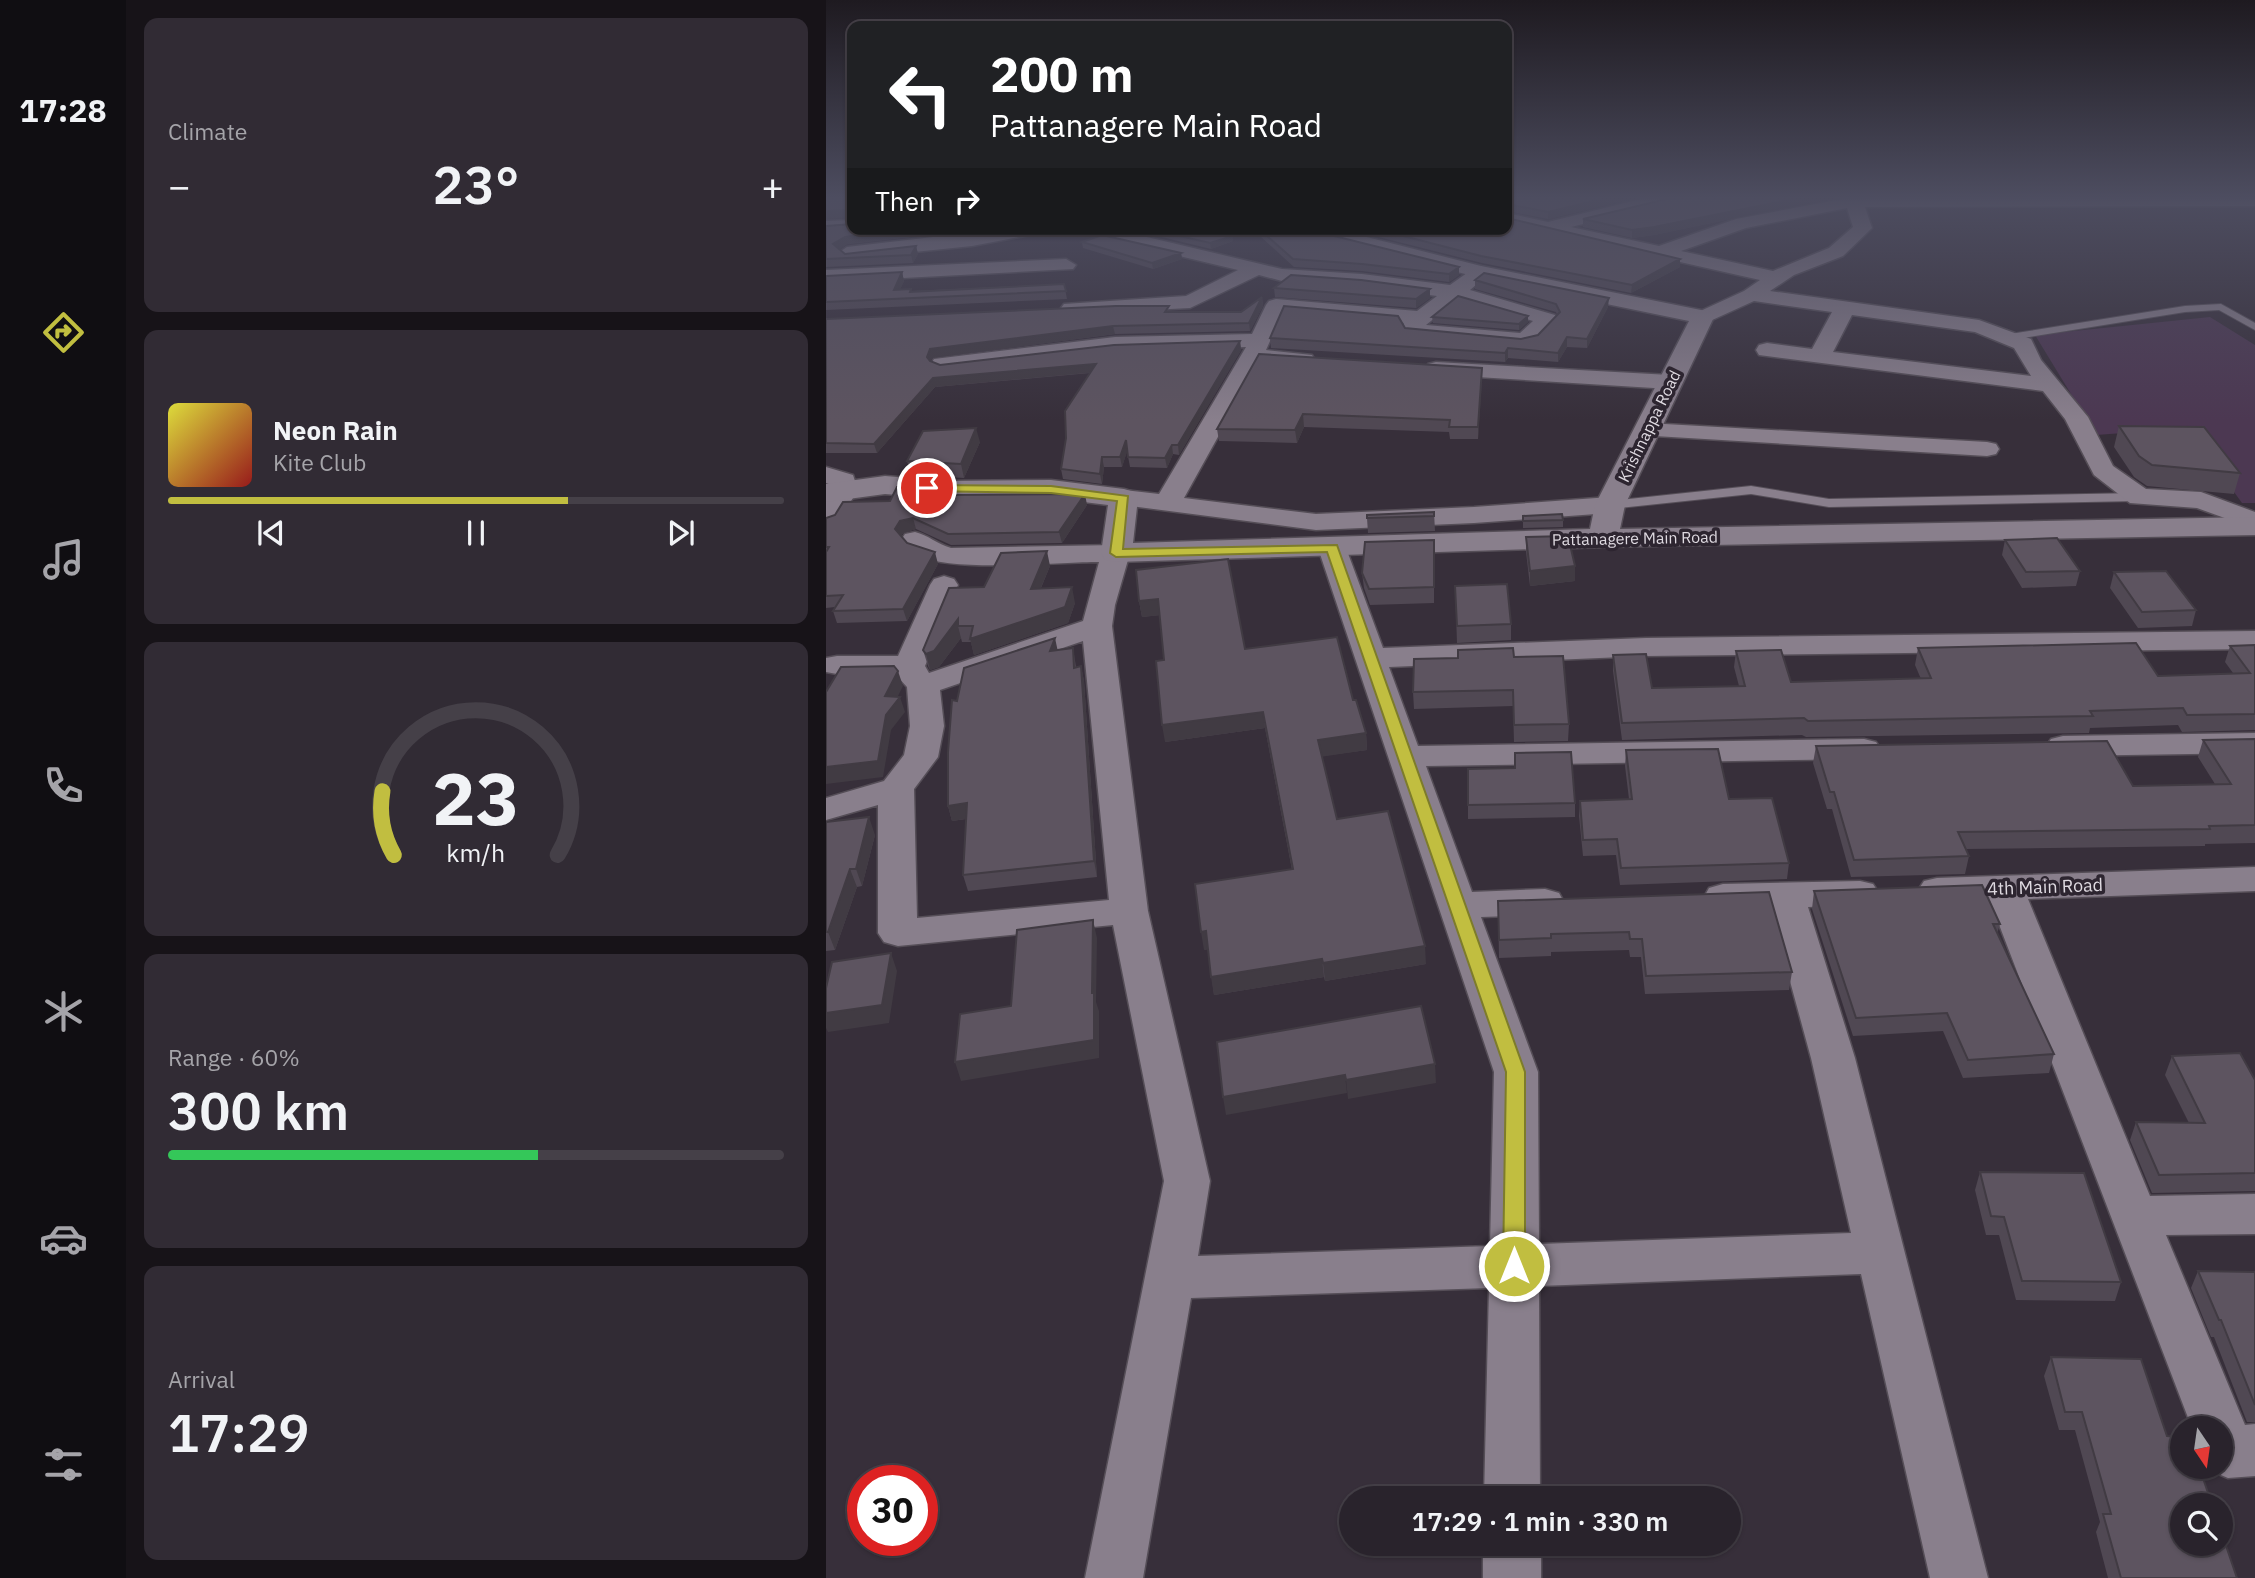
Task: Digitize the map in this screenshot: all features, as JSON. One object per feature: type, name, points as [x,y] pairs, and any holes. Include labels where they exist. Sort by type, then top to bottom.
[{"type":"street","points":[[826,276],[899,273]]},
{"type":"street","points":[[1056,309],[1190,302],[1249,273]]},
{"type":"street","points":[[1272,273],[1362,280],[1455,292],[1548,318],[1528,338],[1517,340],[1414,330],[1412,326],[1421,318],[1455,292],[1480,273]]},
{"type":"street","points":[[1484,273],[1703,317],[1751,295],[1789,273]]},
{"type":"street","points":[[1753,273],[1777,278]]},
{"type":"street","points":[[1751,295],[1979,326],[2010,337],[2023,344],[2031,362],[2076,417],[2103,470],[2139,497],[2202,500],[2255,524]]},
{"type":"street","points":[[1167,504],[1245,356],[1276,305],[1421,318]]},
{"type":"street","points":[[1819,357],[1845,308]]},
{"type":"street","name":"Krishnappa Road","points":[[1602,538],[1609,505],[1703,317]]},
{"type":"street","points":[[1936,371],[1947,321]]},
{"type":"street","points":[[942,364],[1115,344],[1322,361]]},
{"type":"street","points":[[1767,350],[2049,385]]},
{"type":"street","points":[[1109,363],[1175,364]]},
{"type":"street","points":[[1419,368],[1670,382]]},
{"type":"street","points":[[1647,430],[1987,449]]},
{"type":"street","points":[[826,519],[832,486],[885,485],[948,490],[1051,489],[1316,522],[1474,515],[1609,505]]},
{"type":"street","points":[[1114,1578],[1187,1181],[1129,911],[1097,626],[1100,605],[1116,553],[1124,498]]},
{"type":"street","name":"Pattanagere Main Road","points":[[1116,553],[1602,538],[2255,524]]},
{"type":"street","points":[[915,540],[925,549],[950,556],[1116,553]]},
{"type":"street","points":[[1332,548],[1373,658],[1516,1072],[1512,1486]]},
{"type":"street","points":[[826,810],[896,789],[921,757],[928,726],[916,676],[944,585]]},
{"type":"street","points":[[836,666],[916,676],[1097,626]]},
{"type":"street","points":[[1373,658],[1646,647],[2255,640]]},
{"type":"street","points":[[2032,747],[2255,743]]},
{"type":"street","points":[[1405,756],[1893,749]]},
{"type":"street","points":[[896,789],[898,933],[1129,911]]},
{"type":"street","name":"4th Main Road","points":[[1689,898],[2255,879]]},
{"type":"street","points":[[2004,888],[2134,1216],[2240,1443]]},
{"type":"street","points":[[1785,895],[1833,1058],[1959,1578]]},
{"type":"street","points":[[1457,905],[1580,901]]},
{"type":"street","points":[[2134,1216],[2255,1214]]},
{"type":"street","points":[[1169,1278],[1880,1253]]},
{"type":"street","points":[[1512,1556],[1512,1578]]},
{"type":"lane","points":[[2010,337],[2185,309],[2221,307],[2255,327]]},
{"type":"lane","points":[[1609,505],[1751,490],[1829,503],[2139,497]]},
{"type":"shaded area","points":[[2210,317],[2255,345],[2255,503],[2242,503],[2201,446],[2178,429],[2096,435],[2035,335]]},
{"type":"building","points":[[902,273],[894,290],[911,289],[910,292],[1064,284],[1066,291],[826,302],[826,276]]},
{"type":"building","points":[[1484,273],[1609,298],[1587,339],[1567,337],[1558,353],[1508,348],[1505,353],[1270,338],[1284,306],[1398,316],[1405,328],[1521,339],[1538,335],[1560,312],[1556,304],[1475,280]]},
{"type":"building","points":[[1568,273],[1655,273],[1632,285]]},
{"type":"building","points":[[1291,275],[1430,289],[1416,299],[1274,288]]},
{"type":"building","points":[[1458,296],[1528,316],[1519,324],[1432,317]]},
{"type":"building","points":[[1262,297],[1249,323],[1113,326],[930,349],[927,357],[940,365],[1114,345],[1240,341],[1178,445],[1172,445],[1165,458],[1128,457],[1126,440],[1120,457],[1102,457],[1100,474],[1061,469],[1066,438],[1065,411],[1096,364],[933,378],[874,444],[826,443],[826,319],[1116,306],[1169,306],[1165,312],[1241,312]]},
{"type":"building","points":[[1259,354],[1482,368],[1478,427],[1449,427],[1450,420],[1303,414],[1295,430],[1217,429]]},
{"type":"building","points":[[2119,426],[2204,427],[2240,473],[2152,465],[2139,456]]},
{"type":"building","points":[[976,428],[961,464],[907,461],[923,431]]},
{"type":"building","points":[[897,487],[952,490],[950,495],[1085,494],[1059,532],[948,534],[913,518],[900,521],[895,529],[907,543],[935,552],[903,609],[833,611],[843,595],[826,596],[826,552],[829,547],[826,547],[826,518],[835,515],[843,502],[890,501]]},
{"type":"building","points":[[1434,512],[1434,516],[1367,518],[1367,515]]},
{"type":"building","points":[[1562,514],[1563,520],[1523,521],[1523,516]]},
{"type":"building","points":[[1568,536],[1575,566],[1530,571],[1526,537]]},
{"type":"building","points":[[2057,538],[2080,571],[2026,572],[2005,540]]},
{"type":"building","points":[[1434,540],[1434,587],[1369,589],[1362,573],[1365,542]]},
{"type":"building","points":[[1047,551],[1031,589],[1072,587],[1065,607],[970,639],[973,626],[958,626],[958,619],[934,651],[926,654],[923,650],[949,588],[984,587],[1001,553]]},
{"type":"building","points":[[1228,559],[1245,649],[1337,637],[1353,700],[1356,700],[1366,733],[1318,740],[1337,819],[1388,811],[1425,946],[1323,963],[1322,959],[1211,977],[1206,931],[1201,932],[1195,884],[1293,869],[1263,712],[1162,725],[1156,661],[1164,660],[1158,599],[1139,601],[1136,570]]},
{"type":"building","points":[[2166,571],[2196,610],[2142,612],[2114,572]]},
{"type":"building","points":[[1507,584],[1511,624],[1457,626],[1455,586]]},
{"type":"building","points":[[1055,638],[1050,651],[1073,648],[1074,668],[1081,666],[1094,861],[963,875],[967,803],[948,806],[948,752],[952,700],[957,701],[964,668]]},
{"type":"building","points":[[2136,643],[2158,676],[2250,673],[2230,646],[2255,645],[2255,714],[2187,715],[2183,708],[2090,711],[2093,716],[1808,721],[1804,718],[1622,723],[1613,655],[1646,654],[1652,688],[1745,686],[1736,651],[1781,650],[1791,682],[1931,678],[1918,648]]},
{"type":"building","points":[[1513,648],[1514,657],[1563,656],[1569,724],[1514,725],[1513,690],[1413,692],[1414,659],[1458,658],[1458,650]]},
{"type":"building","points":[[894,666],[898,671],[885,696],[900,697],[886,715],[878,761],[826,767],[826,692],[841,667]]},
{"type":"building","points":[[2255,739],[2255,825],[2209,826],[2210,829],[1958,832],[1969,856],[1854,860],[1834,792],[1830,792],[1816,746],[2107,741],[2133,786],[2231,784],[2203,740]]},
{"type":"building","points":[[1718,749],[1729,799],[1772,798],[1789,863],[1621,868],[1617,839],[1583,840],[1580,801],[1632,799],[1626,750]]},
{"type":"building","points":[[1571,752],[1575,803],[1468,805],[1468,769],[1515,768],[1515,753]]},
{"type":"building","points":[[869,817],[856,869],[850,869],[826,932],[826,822]]},
{"type":"building","points":[[1982,885],[2000,924],[1993,924],[2054,1054],[1968,1060],[1947,1013],[1856,1018],[1814,891]]},
{"type":"building","points":[[1769,892],[1792,972],[1646,976],[1642,939],[1630,939],[1629,932],[1551,934],[1551,938],[1499,940],[1498,901]]},
{"type":"building","points":[[1093,920],[1094,1040],[955,1062],[960,1014],[1011,1006],[1017,930]]},
{"type":"building","points":[[891,953],[882,1005],[826,1013],[826,988],[832,962]]},
{"type":"building","points":[[1421,1006],[1435,1064],[1346,1080],[1345,1075],[1223,1097],[1217,1042]]},
{"type":"building","points":[[2240,1053],[2255,1080],[2255,1173],[2159,1175],[2136,1122],[2205,1123],[2172,1056]]},
{"type":"building","points":[[1980,1172],[2084,1173],[2121,1282],[2022,1281],[2004,1217],[1991,1216]]},
{"type":"building","points":[[2198,1271],[2255,1272],[2255,1405],[2221,1320]]},
{"type":"building","points":[[2051,1357],[2141,1359],[2167,1436],[2170,1436],[2170,1479],[2203,1479],[2208,1493],[2170,1493],[2170,1556],[2230,1556],[2237,1578],[2121,1578],[2103,1514],[2111,1514],[2082,1412],[2065,1412]]},
{"type":"route","points":[[927,488],[1051,489],[1124,498],[1116,553],[1332,548],[1373,658],[1516,1072],[1514,1266]]}]
